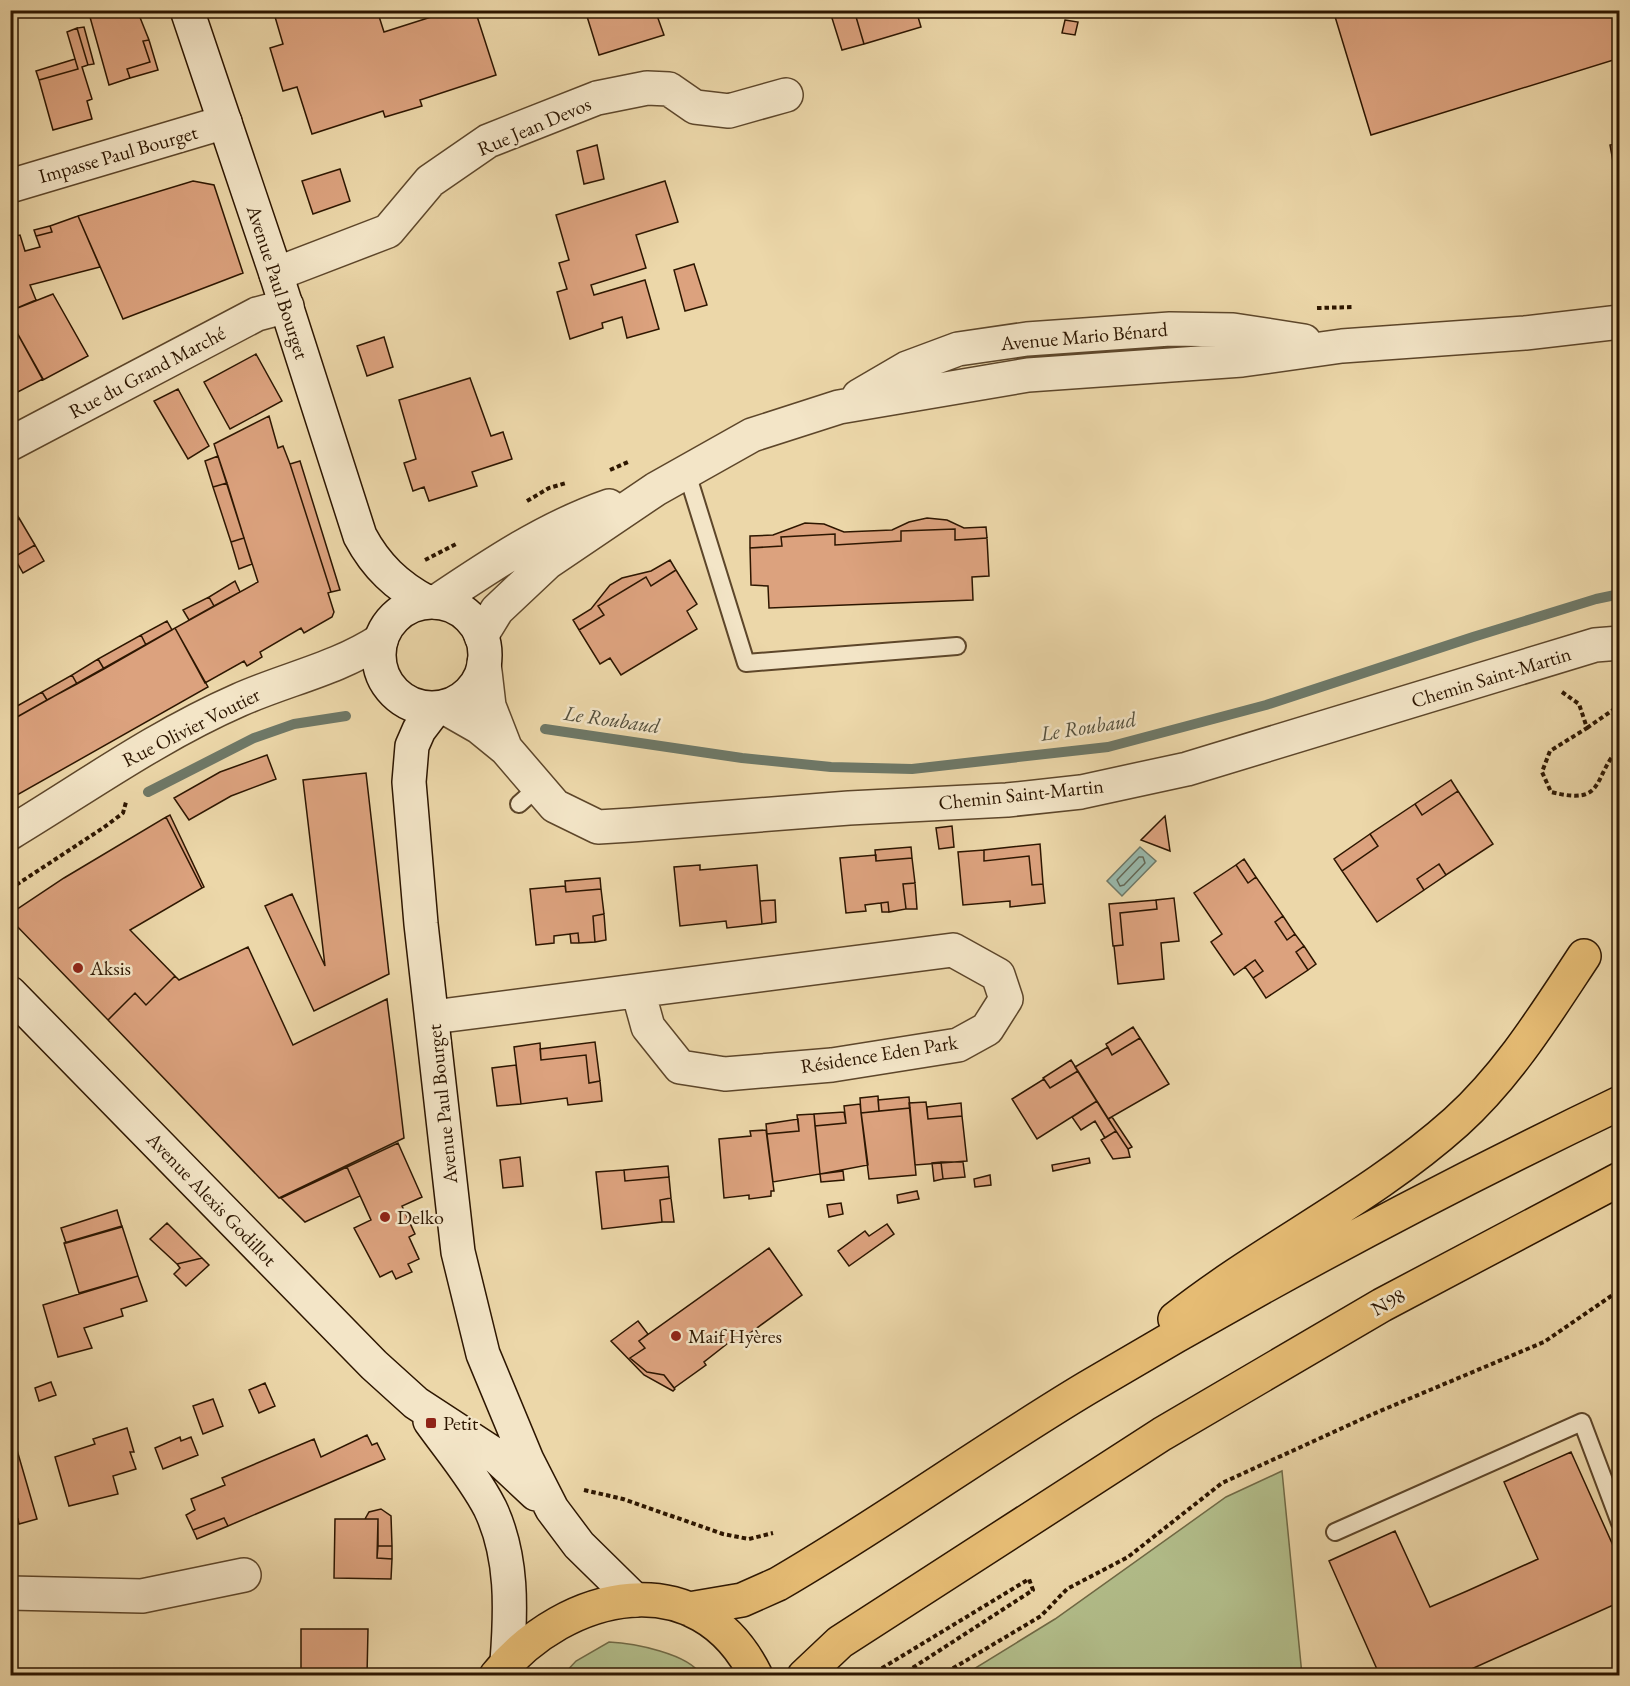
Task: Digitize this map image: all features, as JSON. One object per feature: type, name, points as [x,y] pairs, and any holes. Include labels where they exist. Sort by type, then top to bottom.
[{"type":"highway","points":[[1086,1389],[1221,1283],[1348,1204],[1418,1154],[1457,1121],[1492,1086],[1540,1023],[1584,956]]},
{"type":"highway","points":[[689,1609],[742,1600],[778,1584],[1086,1389],[1298,1268],[1508,1156],[1620,1103]]},
{"type":"highway","name":"N98","points":[[804,1676],[840,1642],[1162,1434],[1382,1305],[1620,1179]]},
{"type":"highway","points":[[501,1669],[542,1632],[574,1613],[602,1603],[653,1599],[689,1609],[713,1622],[734,1639],[756,1676]]},
{"type":"street","name":"Avenue Paul Bourget","points":[[187,10],[287,306],[360,536],[369,553],[394,581],[431,602]]},
{"type":"street","name":"Rue Jean Devos","points":[[276,274],[388,231],[430,181],[488,141],[597,98],[647,88],[669,89],[695,107],[729,111],[786,95]]},
{"type":"street","name":"Impasse Paul Bourget","points":[[10,186],[225,122]]},
{"type":"street","name":"Rue du Grand Marché","points":[[10,444],[257,314],[287,306]]},
{"type":"street","name":"Avenue Mario Bénard","points":[[483,650],[497,610],[548,562],[686,470],[752,435],[839,407],[1028,375],[1242,360],[1342,346],[1525,333],[1620,322]]},
{"type":"street","name":"Avenue Mario Bénard","points":[[431,602],[570,520],[656,489]]},
{"type":"street","name":"Avenue Paul Bourget","points":[[369,553],[382,606],[382,637]]},
{"type":"street","points":[[431,602],[464,613],[474,623],[483,650],[480,678],[471,691],[459,701],[440,708],[420,708],[405,702],[393,692],[380,666],[382,637],[400,612],[431,602]]},
{"type":"street","name":"Rue Olivier Voutier","points":[[10,833],[132,754],[239,700],[339,664],[382,637]]},
{"type":"street","name":"Chemin Saint-Martin","points":[[483,650],[489,706],[497,733],[528,796],[598,827],[1007,800],[1081,792],[1186,769],[1595,645],[1620,643]]},
{"type":"street","name":"Avenue Paul Bourget","points":[[440,708],[417,734],[409,764],[421,924],[458,1252],[483,1354],[527,1460],[552,1509],[579,1545],[635,1600]]},
{"type":"street","name":"Chemin Saint-Martin","points":[[440,708],[479,727],[506,749]]},
{"type":"street","name":"Résidence Eden Park","points":[[433,1017],[952,950],[998,975],[1006,999],[987,1029],[958,1045],[832,1065],[725,1074],[680,1067],[648,1026],[638,991]]},
{"type":"street","name":"Avenue Alexis Godillot","points":[[10,993],[374,1365],[416,1403],[491,1452],[552,1509]]},
{"type":"street","name":"Avenue Alexis Godillot","points":[[416,1403],[470,1476],[490,1509],[497,1528],[509,1579],[511,1611],[501,1669]]},
{"type":"street","points":[[10,1593],[142,1596],[244,1575]]},
{"type":"lane","points":[[686,470],[746,663],[957,646]]},
{"type":"lane","points":[[1335,1532],[1582,1422],[1620,1522]]},
{"type":"path","points":[[1552,694],[1563,692],[1579,704],[1587,728]]},
{"type":"path","points":[[1620,705],[1550,750],[1542,772],[1551,792],[1574,798],[1592,792],[1620,747]]},
{"type":"path","points":[[10,889],[123,813],[129,790]]},
{"type":"path","points":[[940,1676],[1041,1616],[1067,1589],[1128,1557],[1222,1483],[1373,1414],[1544,1342],[1620,1290]]},
{"type":"path","points":[[581,1490],[622,1499],[723,1534],[749,1539],[772,1533]]},
{"type":"path","points":[[869,1676],[1029,1579],[1033,1590],[900,1676]]},
{"type":"path","points":[[1274,1674],[1317,1674]]},
{"type":"green space","points":[[1282,1471],[1302,1675],[964,1675],[1055,1619],[1226,1497]]},
{"type":"green space","points":[[609,1642],[660,1651],[685,1661],[701,1675],[563,1675],[576,1661]]},
{"type":"water","points":[[1140,847],[1156,861],[1122,896],[1107,881]]},
{"type":"building","points":[[88,10],[137,10],[149,40],[143,41],[150,62],[127,69],[130,78],[109,85]]},
{"type":"building","points":[[273,10],[377,10],[384,32],[453,10],[475,10],[496,75],[420,100],[422,106],[385,117],[383,111],[312,134],[297,87],[283,91],[270,48],[283,44]]},
{"type":"building","points":[[585,10],[655,10],[664,35],[599,55]]},
{"type":"building","points":[[854,10],[864,44],[842,50],[831,15]]},
{"type":"building","points":[[854,10],[916,10],[921,27],[864,44]]},
{"type":"building","points":[[1333,10],[1620,10],[1620,58],[1371,135]]},
{"type":"building","points":[[1065,20],[1078,22],[1075,35],[1062,33]]},
{"type":"building","points":[[84,27],[94,64],[88,65],[77,28]]},
{"type":"building","points":[[77,28],[88,65],[82,67],[92,99],[87,101],[92,119],[53,130],[39,80],[78,69],[67,32]]},
{"type":"building","points":[[149,40],[158,70],[130,78],[127,69],[150,62],[143,41]]},
{"type":"building","points":[[75,59],[78,69],[39,80],[36,71]]},
{"type":"building","points":[[1620,143],[1620,199],[1610,145]]},
{"type":"building","points":[[597,145],[604,179],[584,184],[577,151]]},
{"type":"building","points":[[340,169],[350,201],[313,214],[302,181]]},
{"type":"building","points":[[193,181],[214,185],[243,273],[123,319],[78,216]]},
{"type":"building","points":[[665,181],[678,222],[636,235],[646,268],[591,285],[594,295],[645,280],[659,329],[627,338],[622,317],[602,323],[603,328],[570,339],[557,292],[567,289],[559,263],[569,260],[556,215]]},
{"type":"building","points":[[78,216],[100,267],[30,285],[36,300],[10,311],[10,237],[20,235],[25,251],[40,247],[36,236],[52,232],[50,226]]},
{"type":"building","points":[[50,226],[52,232],[36,236],[34,230]]},
{"type":"building","points":[[694,264],[707,305],[685,311],[674,270]]},
{"type":"building","points":[[53,294],[88,356],[43,380],[10,320],[10,311]]},
{"type":"building","points":[[10,320],[43,379],[10,396]]},
{"type":"building","points":[[384,337],[393,367],[367,376],[357,346]]},
{"type":"building","points":[[256,354],[282,401],[230,429],[204,382]]},
{"type":"building","points":[[470,378],[491,436],[503,432],[512,459],[472,472],[477,486],[429,501],[424,487],[413,491],[404,463],[416,459],[399,400]]},
{"type":"building","points":[[178,389],[209,446],[188,459],[154,401]]},
{"type":"building","points":[[269,416],[278,448],[283,446],[290,464],[331,592],[328,593],[334,612],[332,617],[304,633],[301,628],[260,652],[262,657],[247,666],[244,661],[205,683],[175,628],[258,582],[214,444]]},
{"type":"building","points":[[218,456],[227,483],[213,487],[205,461]]},
{"type":"building","points":[[300,461],[340,590],[331,592],[290,464]]},
{"type":"building","points":[[227,483],[244,538],[231,542],[213,487]]},
{"type":"building","points":[[10,503],[19,518],[10,523]]},
{"type":"building","points":[[19,518],[35,545],[14,557],[10,551],[10,523]]},
{"type":"building","points":[[927,518],[947,520],[964,528],[986,527],[987,538],[955,540],[955,529],[901,531],[901,541],[835,545],[835,534],[781,537],[782,546],[750,548],[750,536],[773,535],[805,523],[824,524],[844,532],[892,530],[909,522]]},
{"type":"building","points":[[955,529],[955,540],[987,538],[989,576],[972,577],[973,600],[769,608],[768,586],[751,585],[750,548],[782,546],[781,537],[835,534],[835,545],[901,541],[901,531]]},
{"type":"building","points":[[244,538],[252,564],[239,569],[231,542]]},
{"type":"building","points":[[35,545],[44,561],[23,573],[14,557]]},
{"type":"building","points":[[670,560],[676,570],[651,586],[646,577],[598,606],[604,615],[579,630],[573,620],[591,609],[610,585],[622,578],[651,571]]},
{"type":"building","points":[[676,570],[697,604],[687,611],[697,629],[621,675],[610,658],[600,664],[579,630],[604,615],[598,606],[646,577],[651,586]]},
{"type":"building","points":[[235,581],[240,592],[214,606],[209,597]]},
{"type":"building","points":[[209,597],[214,606],[189,620],[183,610]]},
{"type":"building","points":[[167,621],[172,630],[146,645],[141,635]]},
{"type":"building","points":[[175,628],[208,687],[10,799],[10,721]]},
{"type":"building","points":[[141,635],[146,645],[104,669],[98,659]]},
{"type":"building","points":[[98,659],[104,669],[77,684],[72,675]]},
{"type":"building","points":[[72,675],[77,684],[47,700],[42,692]]},
{"type":"building","points":[[42,692],[47,700],[10,721],[10,710]]},
{"type":"building","points":[[267,755],[276,779],[231,796],[189,820],[174,798],[220,772]]},
{"type":"building","points":[[366,773],[389,974],[314,1011],[265,906],[292,894],[325,966],[303,780]]},
{"type":"building","points":[[1451,780],[1458,791],[1422,815],[1415,804]]},
{"type":"building","points":[[1458,791],[1493,844],[1446,875],[1439,864],[1417,879],[1424,890],[1377,922],[1342,871],[1378,846],[1370,834],[1415,804],[1422,815]]},
{"type":"building","points":[[170,815],[204,887],[202,888],[166,817]]},
{"type":"building","points":[[1165,816],[1170,851],[1141,840]]},
{"type":"building","points":[[166,817],[202,888],[130,930],[175,976],[146,1005],[135,993],[108,1020],[10,919],[10,914],[64,878]]},
{"type":"building","points":[[952,826],[954,847],[939,849],[936,828]]},
{"type":"building","points":[[1370,834],[1378,846],[1342,871],[1334,859]]},
{"type":"building","points":[[1040,844],[1043,884],[1032,885],[1029,856],[984,861],[984,850]]},
{"type":"building","points":[[911,847],[912,858],[876,861],[875,850]]},
{"type":"building","points":[[984,850],[984,861],[1029,856],[1032,885],[1043,884],[1045,903],[1010,907],[1010,901],[963,905],[958,852]]},
{"type":"building","points":[[876,855],[876,861],[912,858],[915,883],[903,884],[906,909],[889,912],[888,902],[865,905],[866,911],[846,913],[840,858]]},
{"type":"building","points":[[1244,859],[1256,877],[1248,883],[1236,865]]},
{"type":"building","points":[[1439,864],[1446,875],[1424,890],[1417,879]]},
{"type":"building","points":[[700,865],[700,870],[757,865],[762,924],[727,928],[726,921],[680,926],[674,867]]},
{"type":"building","points":[[1236,865],[1248,883],[1256,877],[1283,916],[1275,922],[1287,940],[1295,934],[1304,946],[1296,952],[1308,970],[1266,998],[1253,978],[1263,971],[1255,960],[1234,975],[1211,942],[1222,934],[1194,893]]},
{"type":"building","points":[[600,878],[601,889],[566,892],[565,881]]},
{"type":"building","points":[[915,883],[917,909],[906,909],[903,884]]},
{"type":"building","points":[[565,886],[566,892],[601,889],[604,914],[593,916],[595,942],[579,943],[578,933],[554,936],[554,943],[536,945],[530,889]]},
{"type":"building","points":[[1174,898],[1179,941],[1161,943],[1164,979],[1118,984],[1114,946],[1123,945],[1120,913],[1157,909],[1156,900]]},
{"type":"building","points":[[775,900],[776,922],[762,924],[760,901]]},
{"type":"building","points":[[1156,900],[1157,909],[1120,913],[1123,945],[1113,946],[1109,904]]},
{"type":"building","points":[[888,902],[889,912],[882,912],[881,903]]},
{"type":"building","points":[[604,914],[606,940],[595,942],[593,916]]},
{"type":"building","points":[[1283,916],[1295,934],[1287,940],[1275,922]]},
{"type":"building","points":[[578,933],[579,943],[571,943],[570,934]]},
{"type":"building","points":[[1304,946],[1316,964],[1308,970],[1296,952]]},
{"type":"building","points":[[248,947],[293,1045],[387,999],[396,1070],[404,1138],[279,1198],[108,1020],[135,993],[146,1005],[175,976],[179,980]]},
{"type":"building","points":[[1255,960],[1263,971],[1253,978],[1245,967]]},
{"type":"building","points":[[1133,1027],[1140,1038],[1112,1055],[1106,1044]]},
{"type":"building","points":[[1140,1038],[1169,1084],[1108,1119],[1075,1067],[1108,1047],[1112,1055]]},
{"type":"building","points":[[595,1042],[600,1081],[589,1083],[586,1055],[541,1060],[540,1049]]},
{"type":"building","points":[[540,1043],[541,1060],[586,1055],[589,1083],[600,1081],[602,1101],[568,1105],[567,1098],[521,1104],[514,1047]]},
{"type":"building","points":[[1071,1060],[1078,1071],[1050,1088],[1043,1078]]},
{"type":"building","points":[[516,1065],[521,1104],[497,1106],[492,1068]]},
{"type":"building","points":[[1078,1071],[1097,1101],[1037,1139],[1012,1099],[1044,1079],[1050,1088]]},
{"type":"building","points":[[878,1096],[879,1111],[861,1113],[860,1098]]},
{"type":"building","points":[[909,1097],[910,1108],[879,1111],[878,1100]]},
{"type":"building","points":[[1097,1101],[1116,1131],[1105,1138],[1095,1121],[1081,1130],[1072,1117]]},
{"type":"building","points":[[926,1102],[928,1119],[962,1116],[967,1161],[915,1165],[909,1103]]},
{"type":"building","points":[[961,1103],[962,1116],[928,1119],[927,1107]]},
{"type":"building","points":[[860,1104],[868,1165],[820,1174],[815,1126],[846,1123],[844,1106]]},
{"type":"building","points":[[910,1108],[916,1175],[869,1179],[861,1113]]},
{"type":"building","points":[[844,1112],[846,1123],[815,1126],[814,1114]]},
{"type":"building","points":[[814,1114],[820,1174],[773,1182],[767,1134],[799,1131],[797,1115]]},
{"type":"building","points":[[1112,1117],[1132,1147],[1128,1149],[1108,1119]]},
{"type":"building","points":[[798,1119],[799,1131],[767,1134],[766,1124]]},
{"type":"building","points":[[766,1130],[774,1191],[771,1191],[771,1196],[749,1199],[749,1195],[724,1198],[719,1139],[751,1136],[750,1131]]},
{"type":"building","points":[[1116,1131],[1128,1149],[1130,1157],[1113,1159],[1101,1140]]},
{"type":"building","points":[[398,1143],[422,1197],[402,1206],[415,1234],[409,1237],[419,1259],[408,1264],[412,1272],[396,1279],[392,1271],[380,1277],[354,1228],[371,1220],[347,1167]]},
{"type":"building","points":[[520,1157],[523,1186],[503,1188],[500,1160]]},
{"type":"building","points":[[1089,1158],[1090,1163],[1053,1171],[1052,1165]]},
{"type":"building","points":[[941,1162],[963,1162],[965,1177],[943,1179]]},
{"type":"building","points":[[941,1162],[943,1179],[934,1181],[932,1163]]},
{"type":"building","points":[[668,1166],[669,1177],[625,1181],[624,1170]]},
{"type":"building","points":[[347,1167],[360,1196],[305,1222],[281,1198]]},
{"type":"building","points":[[624,1170],[625,1181],[669,1177],[671,1198],[660,1200],[662,1222],[602,1229],[596,1172]]},
{"type":"building","points":[[843,1171],[844,1180],[821,1182],[820,1174]]},
{"type":"building","points":[[990,1175],[991,1185],[975,1187],[974,1179]]},
{"type":"building","points":[[917,1191],[919,1199],[898,1203],[897,1195]]},
{"type":"building","points":[[671,1198],[674,1222],[662,1222],[660,1200]]},
{"type":"building","points":[[841,1203],[843,1214],[829,1217],[827,1205]]},
{"type":"building","points":[[117,1210],[122,1227],[66,1243],[61,1228]]},
{"type":"building","points":[[167,1223],[202,1258],[177,1264],[150,1239]]},
{"type":"building","points":[[887,1224],[894,1234],[849,1266],[838,1251],[865,1231],[869,1236]]},
{"type":"building","points":[[122,1226],[138,1276],[79,1293],[64,1243]]},
{"type":"building","points":[[769,1248],[802,1295],[735,1344],[732,1340],[704,1362],[706,1365],[674,1388],[664,1375],[647,1372],[630,1358],[645,1348],[639,1341]]},
{"type":"building","points":[[202,1258],[209,1265],[186,1286],[174,1274],[180,1268],[177,1264]]},
{"type":"building","points":[[138,1276],[147,1301],[121,1309],[123,1316],[84,1328],[92,1348],[58,1357],[43,1305]]},
{"type":"building","points":[[638,1321],[648,1334],[639,1341],[645,1348],[630,1358],[647,1372],[664,1375],[675,1389],[673,1391],[644,1375],[611,1341]]},
{"type":"building","points":[[51,1382],[56,1395],[39,1401],[35,1388]]},
{"type":"building","points":[[265,1383],[275,1406],[259,1413],[249,1390]]},
{"type":"building","points":[[213,1399],[223,1426],[203,1434],[193,1406]]},
{"type":"building","points":[[127,1428],[134,1452],[130,1452],[136,1469],[113,1476],[118,1494],[69,1506],[55,1457],[95,1444],[93,1439]]},
{"type":"building","points":[[367,1435],[372,1445],[377,1443],[385,1459],[228,1526],[224,1518],[193,1530],[186,1515],[195,1510],[191,1499],[225,1485],[222,1478],[314,1439],[321,1457]]},
{"type":"building","points":[[180,1437],[181,1441],[191,1437],[198,1455],[163,1469],[155,1448]]},
{"type":"building","points":[[17,1450],[37,1519],[19,1524],[18,1519],[10,1521],[10,1452]]},
{"type":"building","points":[[1571,1452],[1620,1561],[1620,1602],[1456,1676],[1380,1676],[1329,1561],[1395,1531],[1430,1607],[1467,1591],[1538,1559],[1504,1482]]},
{"type":"building","points":[[381,1509],[391,1516],[392,1546],[378,1546],[378,1519],[365,1519],[369,1512]]},
{"type":"building","points":[[224,1518],[228,1526],[197,1539],[193,1530]]},
{"type":"building","points":[[335,1519],[378,1519],[377,1558],[392,1559],[391,1579],[334,1578]]},
{"type":"building","points":[[378,1546],[392,1546],[392,1559],[377,1558]]},
{"type":"building","points":[[301,1629],[368,1629],[367,1676],[301,1676]]},
{"type":"building","points":[[234,1669],[236,1676],[214,1676]]},
{"type":"waterway","name":"Le Roubaud","points":[[545,729],[742,758],[831,767],[912,769],[1108,747],[1266,705],[1473,637],[1596,599],[1620,594]]},
{"type":"waterway","name":"Le Roubaud","points":[[148,792],[254,738],[294,724],[346,716]]},
{"type":"place","name":"Aksis","points":[[78,968]]},
{"type":"place","name":"Delko","points":[[385,1217]]},
{"type":"place","name":"Maif Hyères","points":[[676,1336]]},
{"type":"place","name":"Petit","points":[[431,1423]]}]
